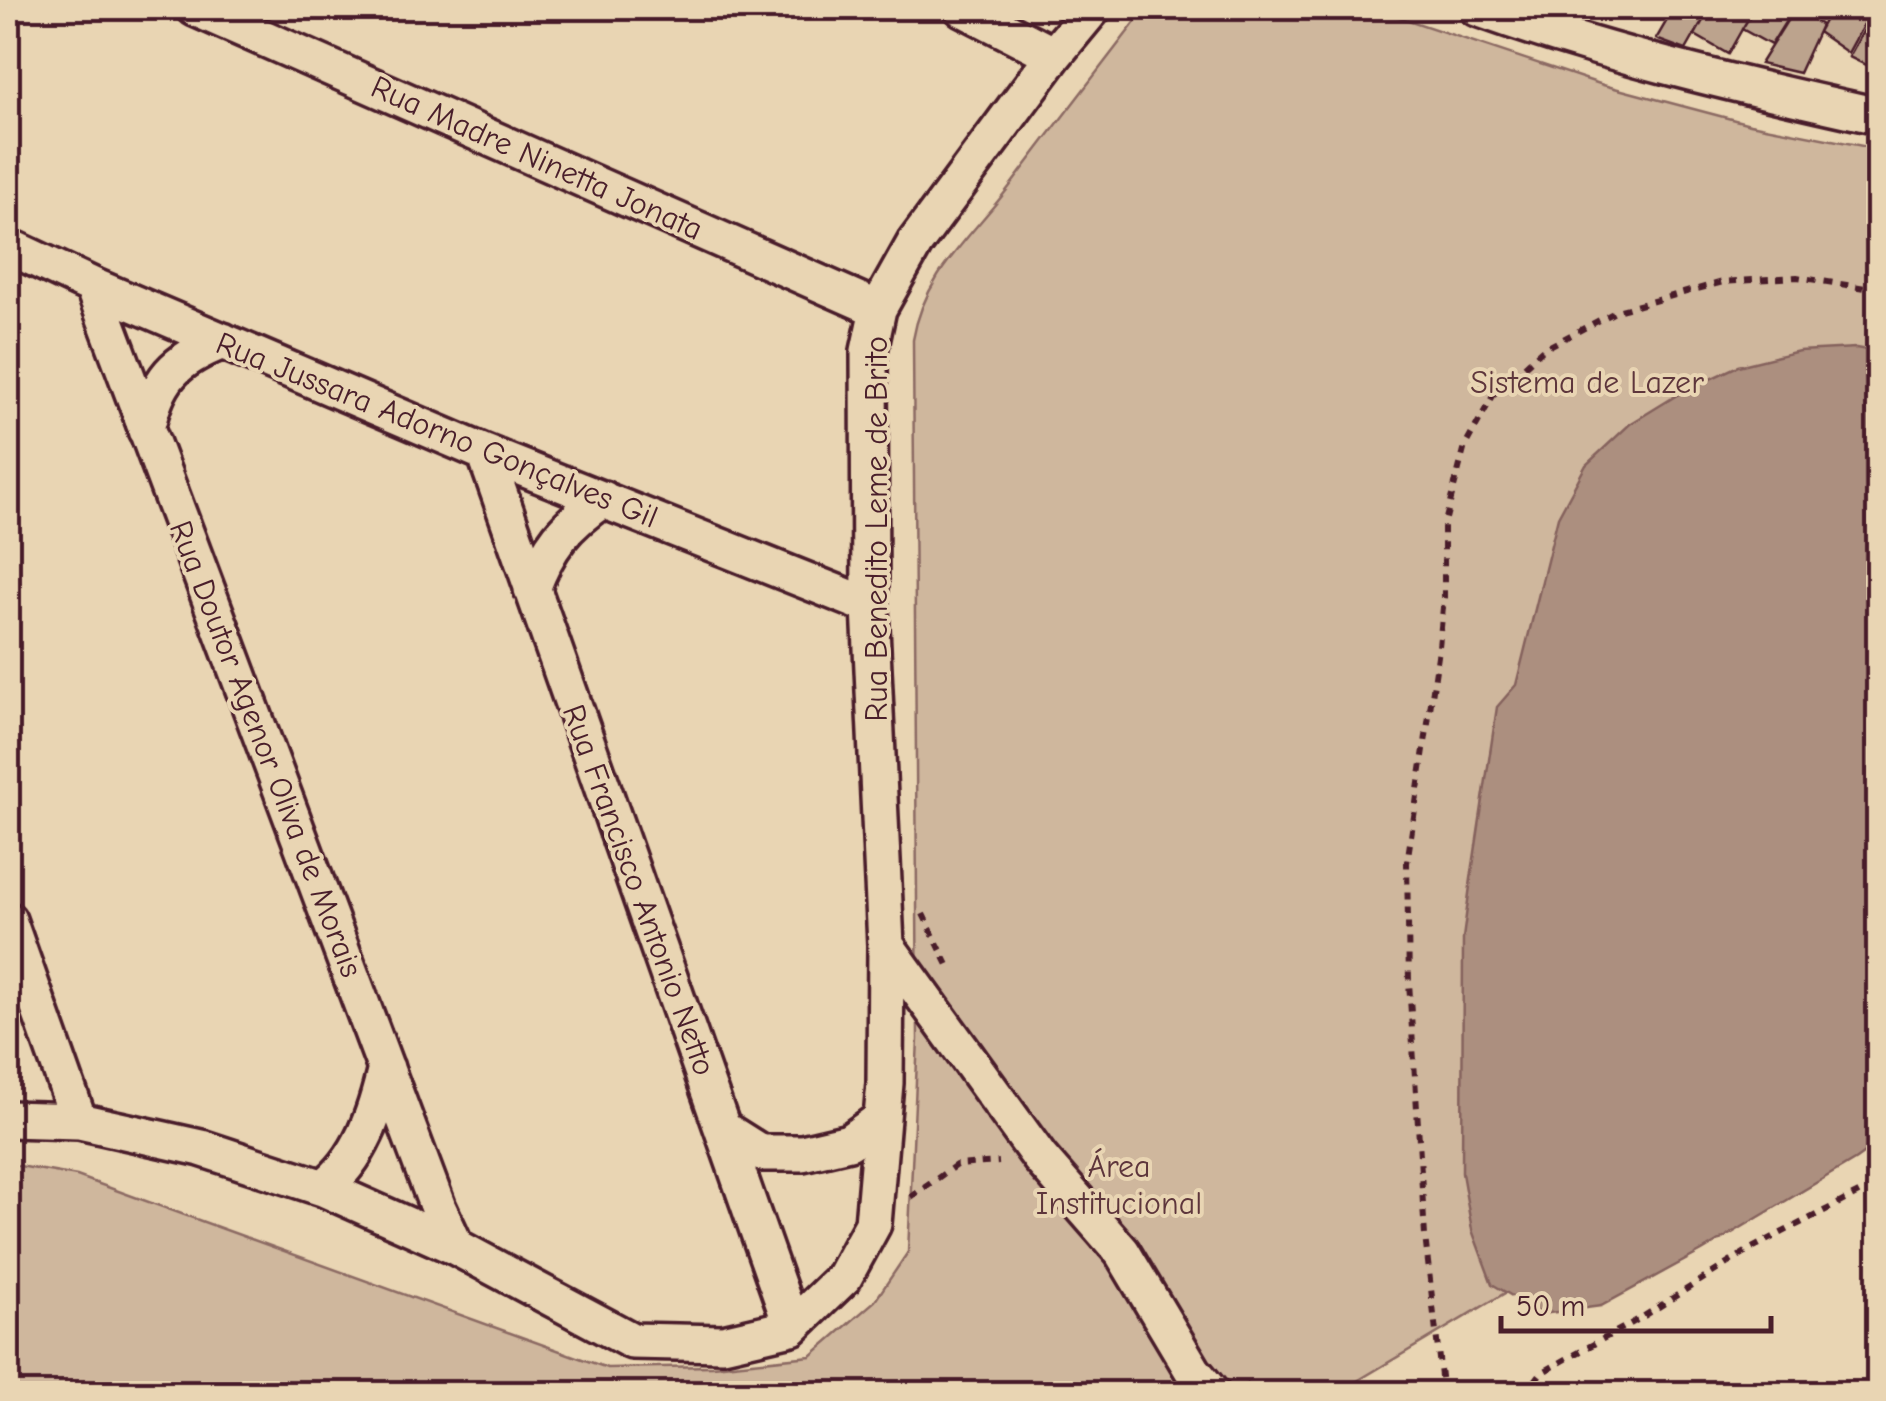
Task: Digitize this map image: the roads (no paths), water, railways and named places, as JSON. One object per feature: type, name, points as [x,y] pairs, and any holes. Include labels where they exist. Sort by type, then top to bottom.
[{"type":"street","name":"Rua Madre Ninetta Jonata","points":[[195,8],[878,309]]},
{"type":"street","points":[[962,8],[1054,55]]},
{"type":"street","name":"Rua Benedito Leme de Brito","points":[[792,1327],[844,1277],[873,1224],[884,1083],[886,945],[870,606],[869,351],[878,309],[915,244],[1092,8]]},
{"type":"street","points":[[1477,8],[1551,34],[1708,79],[1878,116]]},
{"type":"street","name":"Rua Jussara Adorno Gonçalves Gil","points":[[8,246],[485,453],[870,606]]},
{"type":"street","name":"Rua Doutor Agenor Oliva de Morais","points":[[93,286],[438,1208],[456,1247]]},
{"type":"street","points":[[146,430],[152,400],[169,372],[195,352],[223,341]]},
{"type":"street","name":"Rua Francisco Antonio Netto","points":[[485,453],[792,1327]]},
{"type":"street","points":[[532,589],[554,543],[572,520],[603,499]]},
{"type":"street","points":[[8,920],[79,1121]]},
{"type":"street","points":[[886,945],[1040,1158],[1122,1252],[1193,1371],[1212,1394]]},
{"type":"street","points":[[323,1188],[359,1147],[377,1106],[386,1068]]},
{"type":"street","points":[[8,1119],[79,1121],[201,1148],[323,1188],[456,1247],[632,1341],[724,1343],[792,1327]]},
{"type":"street","points":[[724,1129],[761,1153],[802,1154],[850,1142],[881,1119]]},
{"type":"park label","name":"Sistema de Lazer","points":[[1587,382]]},
{"type":"park label","name":"Área Institucional","points":[[1119,1184]]}]
